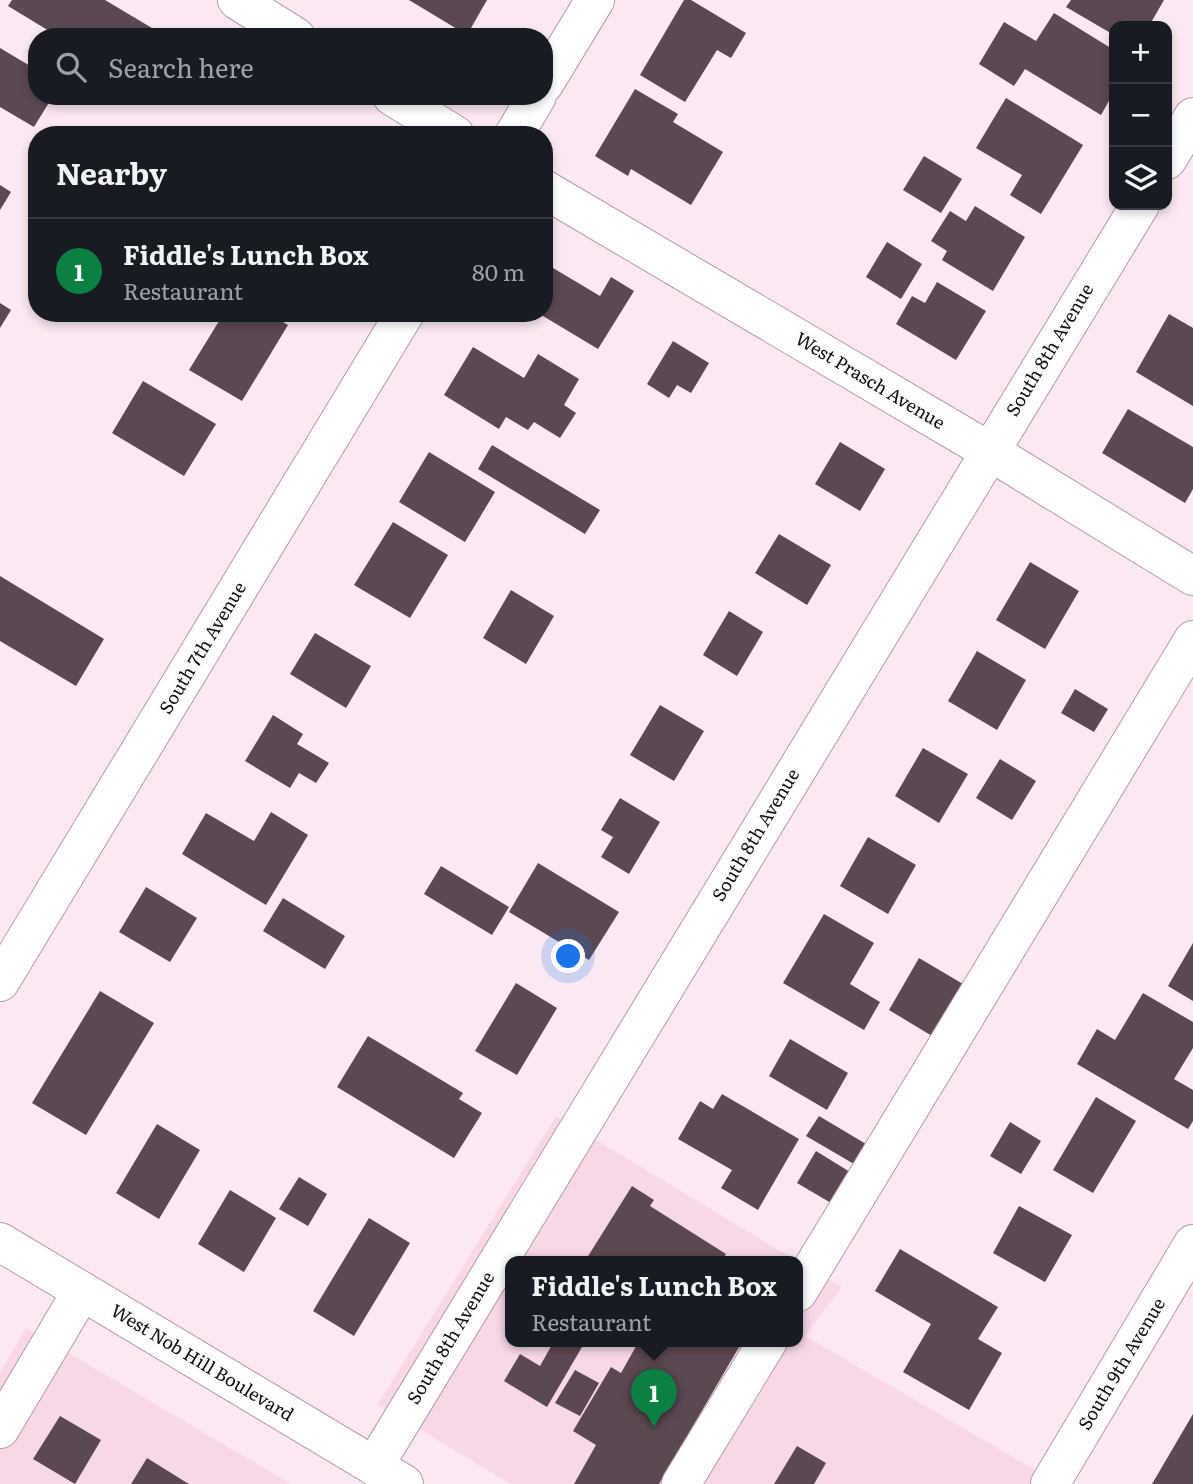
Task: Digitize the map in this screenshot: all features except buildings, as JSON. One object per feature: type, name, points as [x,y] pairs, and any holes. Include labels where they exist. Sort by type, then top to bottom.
[{"type":"street","points":[[237,0],[282,28]]},
{"type":"street","points":[[553,69],[595,0]]},
{"type":"street","points":[[407,105],[441,126]]},
{"type":"street","points":[[519,126],[531,105]]},
{"type":"street","points":[[1172,152],[1193,117]]},
{"type":"street","name":"West Prasch Avenue","points":[[553,194],[989,451],[1193,576]]},
{"type":"street","name":"South 8th Avenue","points":[[517,1256],[989,451],[1137,210]]},
{"type":"street","name":"South 7th Avenue","points":[[0,982],[400,322]]},
{"type":"street","points":[[803,1283],[1193,640]]},
{"type":"street","name":"West Nob Hill Boulevard","points":[[0,1242],[389,1475]]},
{"type":"street","name":"South 9th Avenue","points":[[1051,1484],[1193,1244]]},
{"type":"street","name":"South 8th Avenue","points":[[389,1475],[505,1277]]},
{"type":"street","points":[[0,1429],[82,1291]]},
{"type":"street","points":[[681,1484],[764,1347]]},
{"type":"shaded area","points":[[556,1116],[789,1256],[505,1256],[505,1347],[803,1347],[803,1264],[842,1287],[805,1336],[1059,1484],[511,1484],[378,1404]]},
{"type":"shaded area","points":[[26,1328],[291,1484],[0,1484],[0,1373]]},
{"type":"place","name":"Fiddle's Lunch Box","points":[[654,1427]]}]
